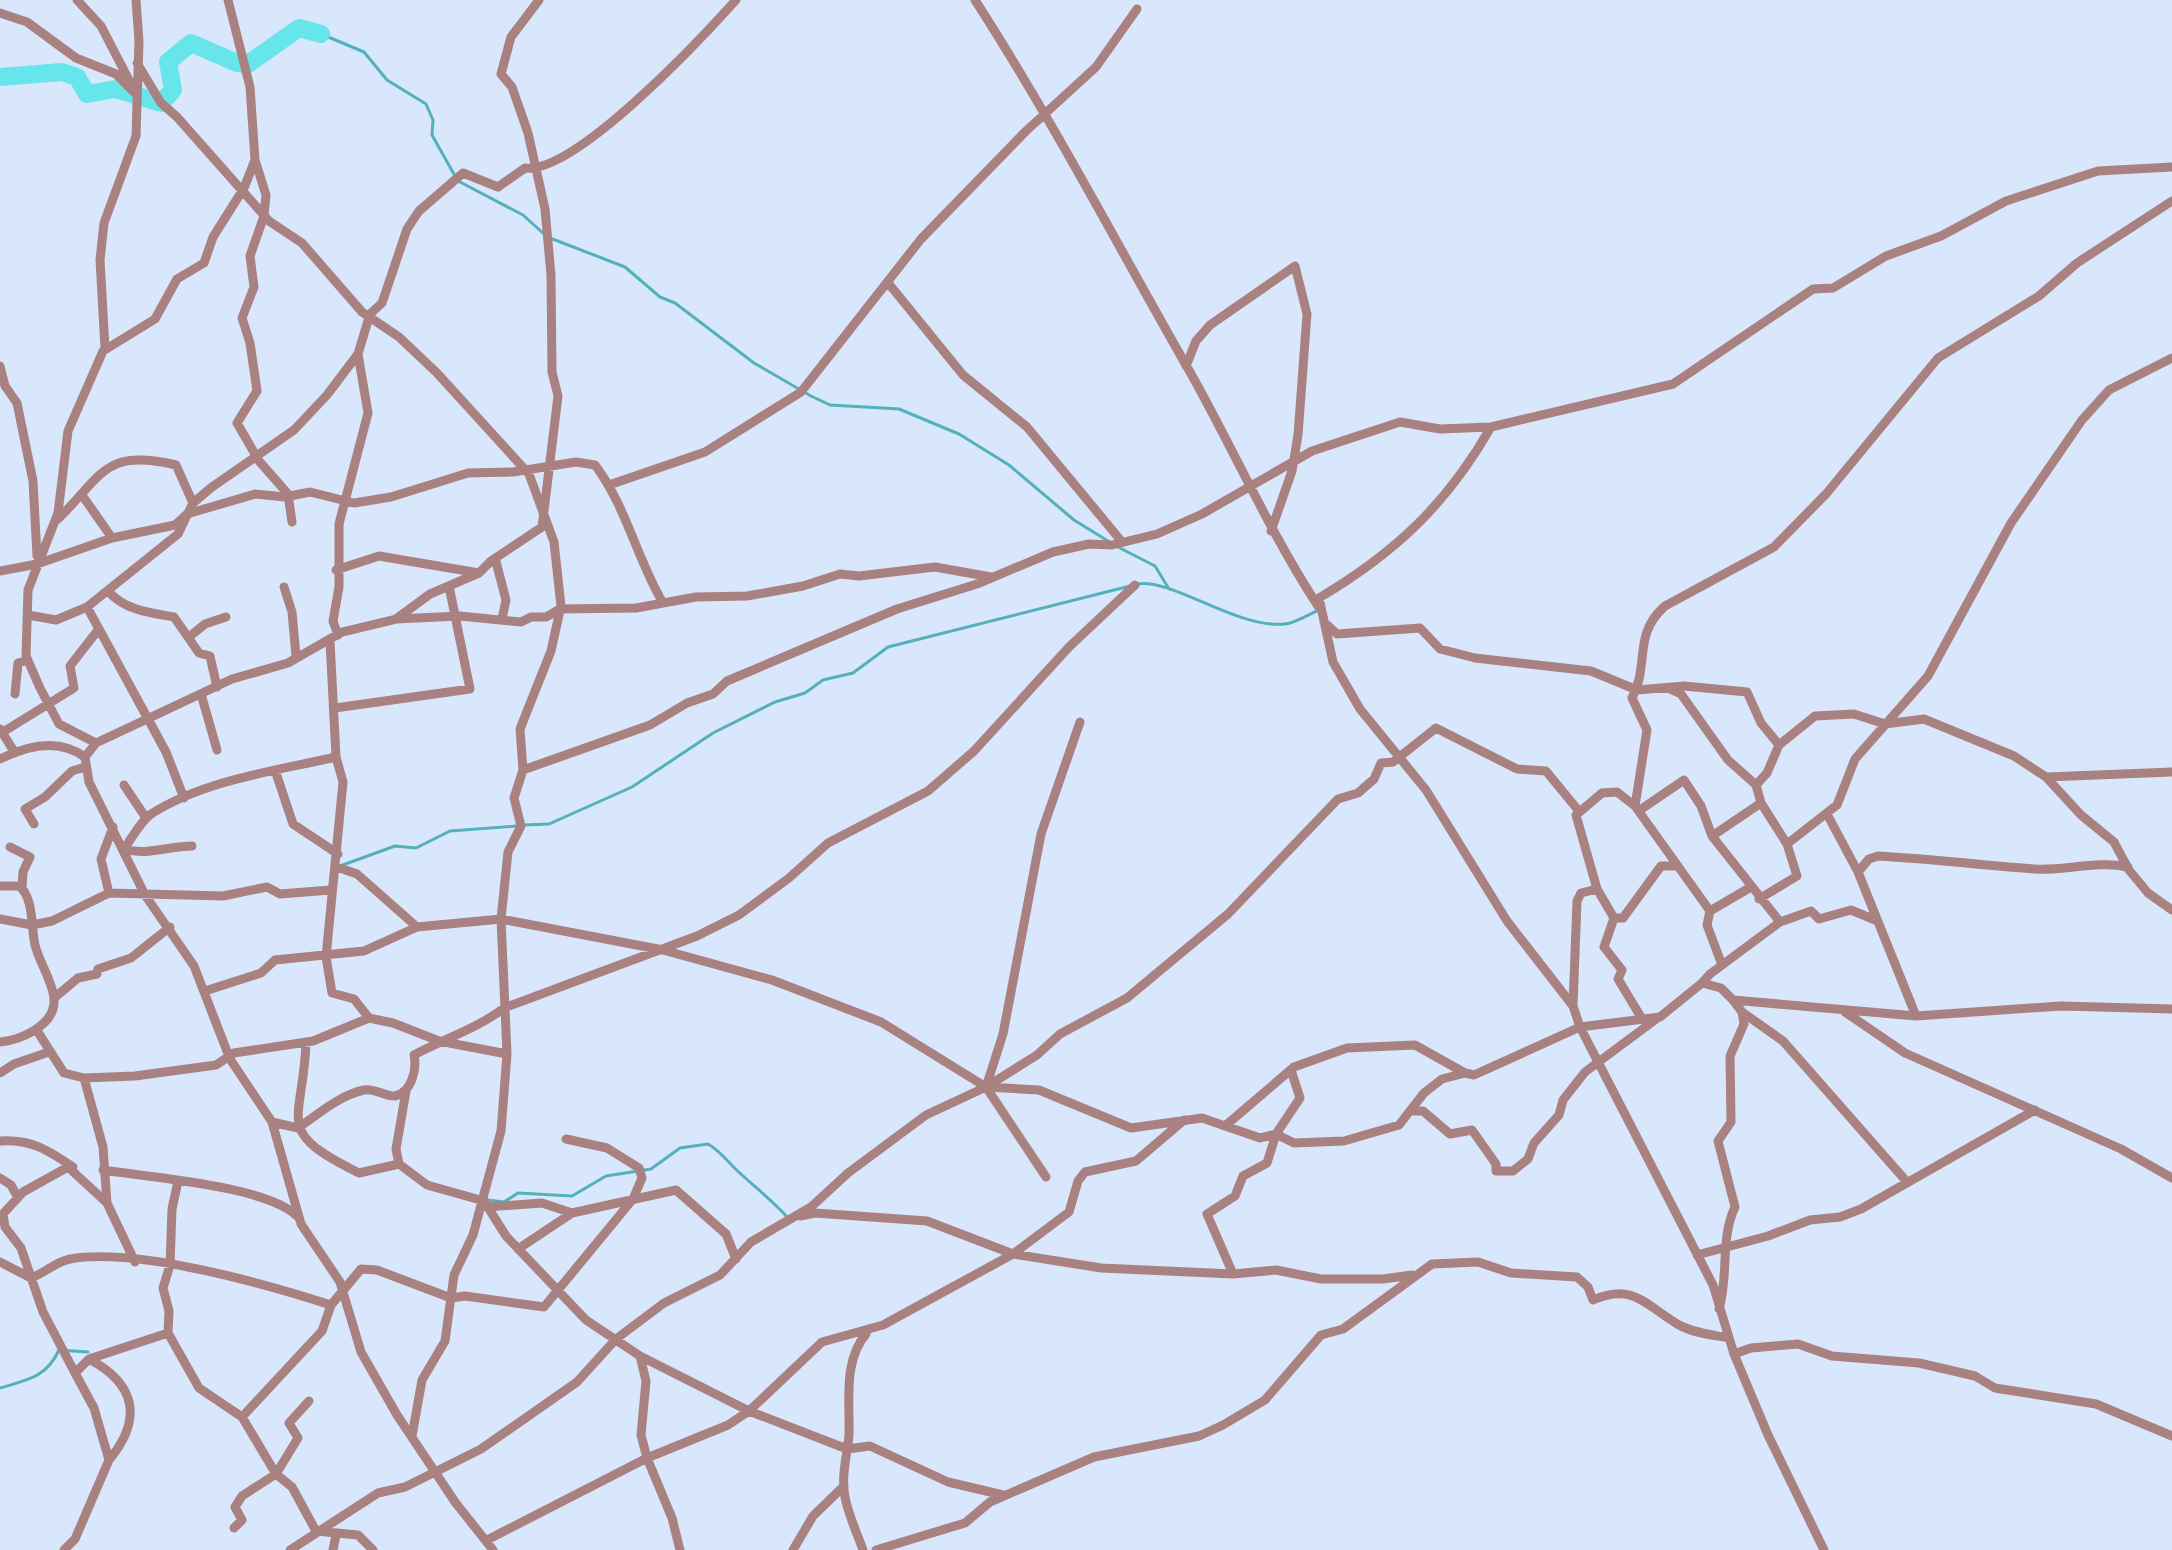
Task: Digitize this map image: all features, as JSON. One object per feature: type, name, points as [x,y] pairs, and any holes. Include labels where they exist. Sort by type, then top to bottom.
[{"type":"street","points":[[77,0],[101,26],[135,93]]},
{"type":"street","points":[[96,743],[57,723],[28,660],[28,590],[55,522],[68,431],[105,348],[100,260],[104,223],[136,136],[136,0]]},
{"type":"street","points":[[228,0],[250,87],[255,160],[266,195],[264,216],[250,256],[254,287],[242,318],[250,343],[257,391],[237,423],[257,457],[288,496],[292,522]]},
{"type":"street","points":[[396,619],[429,594],[479,573],[495,558],[542,527],[558,396],[552,372],[545,209],[538,170],[512,87],[501,74],[511,37],[539,0]]},
{"type":"street","points":[[28,615],[56,620],[87,607],[178,534],[193,503],[294,430],[337,384],[358,354],[369,316],[382,303],[407,229],[436,194],[463,173],[498,187],[525,168],[538,170],[553,165],[617,118],[677,64],[736,0]]},
{"type":"street","points":[[975,0],[1046,113],[1106,227],[1186,366],[1271,531],[1321,614],[1337,634],[1420,628],[1440,649],[1475,658],[1591,671],[1637,690],[1661,687],[1747,692],[1761,723],[1779,745]]},
{"type":"street","points":[[609,485],[705,452],[801,392],[889,284],[921,239],[1096,67],[1137,9]]},
{"type":"street","points":[[0,13],[27,22],[76,58],[116,74],[135,93]]},
{"type":"street","points":[[137,63],[161,103],[264,216],[302,243],[369,316],[399,337],[437,373],[525,469],[554,542],[560,609],[551,651],[520,729],[523,770],[514,798],[521,826],[508,852],[501,919],[507,1054],[501,1131],[485,1204],[454,1275],[445,1341],[422,1380],[412,1436]]},
{"type":"street","points":[[105,348],[155,319],[177,279],[204,263],[220,223],[243,191],[255,160]]},
{"type":"street","points":[[523,770],[650,725],[687,703],[713,694],[727,681],[897,609],[992,577],[1053,552],[1122,542],[1187,521],[1312,451],[1400,422],[1440,429],[1491,427],[1673,384],[1813,289],[1833,288],[1886,256],[1941,236],[2006,201],[2098,171],[2172,167]]},
{"type":"street","points":[[1637,808],[1647,730],[1632,698],[1637,690],[1647,626],[1659,611],[1774,547],[1826,494],[1938,358],[2039,296],[2077,263],[2172,201]]},
{"type":"street","points":[[1186,366],[1196,341],[1210,325],[1295,266],[1307,314],[1294,461],[1271,531]]},
{"type":"street","points":[[889,284],[963,375],[1027,427],[1122,542]]},
{"type":"street","points":[[358,354],[368,413],[339,524],[336,570],[339,587],[333,621],[336,757],[343,782],[326,957],[332,993],[356,1000],[369,1018]]},
{"type":"street","points":[[1787,844],[1837,805],[1855,759],[1931,671],[2011,523],[2082,420],[2109,390],[2172,358]]},
{"type":"street","points":[[0,366],[5,386],[17,403],[33,481],[37,564]]},
{"type":"street","points":[[1491,427],[1472,460],[1436,508],[1368,568],[1319,598],[1333,662],[1360,709],[1426,790],[1507,921],[1573,1006],[1580,1027],[1714,1288],[1734,1354],[1768,1435],[1824,1550]]},
{"type":"street","points":[[55,522],[102,469],[117,462],[148,459],[176,465],[193,503]]},
{"type":"street","points":[[0,571],[37,564],[112,538],[175,525],[187,514],[255,494],[288,496],[310,492],[354,503],[391,497],[468,473],[576,462],[595,465],[609,485],[647,576],[663,603]]},
{"type":"street","points":[[82,495],[112,538]]},
{"type":"street","points":[[336,570],[379,556],[443,569],[473,569],[479,573]]},
{"type":"street","points":[[495,558],[506,600],[502,619]]},
{"type":"street","points":[[34,824],[25,809],[45,797],[85,762],[96,743],[232,679],[263,673],[334,638],[396,619],[454,616],[521,622],[560,609],[636,608],[803,586],[840,574],[859,576],[935,567],[992,577]]},
{"type":"street","points":[[572,1213],[542,1203],[485,1204],[427,1185],[399,1164],[396,1149],[414,1055],[439,1041],[478,1027],[504,1008],[663,950],[739,915],[789,878],[828,843],[928,791],[974,751],[1069,647],[1135,585]]},
{"type":"street","points":[[335,708],[470,689],[449,586]]},
{"type":"street","points":[[284,587],[292,612],[296,656]]},
{"type":"street","points":[[108,591],[133,608],[174,617],[199,653],[210,656],[217,687]]},
{"type":"street","points":[[87,607],[148,718],[184,798]]},
{"type":"street","points":[[189,637],[205,624],[226,617]]},
{"type":"street","points":[[15,753],[2,731],[74,688],[70,666],[98,630]]},
{"type":"street","points":[[15,694],[18,663],[28,660]]},
{"type":"street","points":[[1661,687],[1681,694],[1731,763],[1756,785],[1761,803],[1787,844],[1797,876],[1759,899]]},
{"type":"street","points":[[201,694],[217,750]]},
{"type":"street","points":[[1756,785],[1767,773],[1779,745],[1802,723],[1822,714],[1854,714],[1885,724],[1914,718],[1932,721],[2014,756],[2046,777],[2081,815],[2114,842],[2148,893],[2172,910]]},
{"type":"street","points":[[986,1087],[1003,1034],[1041,834],[1080,722]]},
{"type":"street","points":[[290,1550],[378,1493],[405,1487],[481,1449],[577,1382],[613,1341],[664,1303],[720,1275],[751,1242],[797,1216],[926,1115],[986,1087],[1037,1055],[1060,1034],[1127,998],[1231,911],[1338,799],[1358,793],[1374,779],[1381,763],[1390,763],[1415,742],[1441,728],[1467,746],[1517,769],[1546,771],[1578,810],[1578,830],[1597,889],[1614,918],[1604,947],[1622,970],[1618,978],[1641,1017]]},
{"type":"street","points":[[68,729],[145,895],[170,927],[205,991],[230,1059],[272,1122],[300,1219]]},
{"type":"street","points":[[0,759],[47,744],[72,747],[85,762]]},
{"type":"street","points":[[124,849],[146,818],[184,798],[275,770],[336,757]]},
{"type":"street","points":[[275,770],[293,824],[338,854]]},
{"type":"street","points":[[2046,777],[2172,772]]},
{"type":"street","points":[[1637,808],[1684,780],[1701,806],[1712,836],[1780,922]]},
{"type":"street","points":[[124,785],[146,818]]},
{"type":"street","points":[[1578,810],[1602,793],[1614,791],[1637,808],[1710,911],[1707,925],[1722,965]]},
{"type":"street","points":[[1712,836],[1761,803]]},
{"type":"street","points":[[1827,814],[1858,872],[1916,1016]]},
{"type":"street","points":[[109,893],[101,859],[113,827]]},
{"type":"street","points":[[124,849],[136,853],[163,846],[192,846]]},
{"type":"street","points":[[10,847],[30,857],[23,872],[22,887],[42,970],[54,998]]},
{"type":"street","points":[[1858,872],[1869,859],[1878,856],[2037,869],[2077,869],[2105,863],[2128,867]]},
{"type":"street","points":[[1614,918],[1623,918],[1661,866],[1678,866]]},
{"type":"street","points":[[337,867],[357,874],[417,927]]},
{"type":"street","points":[[0,886],[22,887]]},
{"type":"street","points":[[0,919],[32,925],[52,921],[109,893],[223,896],[267,887],[280,894],[331,890]]},
{"type":"street","points":[[1710,911],[1751,887]]},
{"type":"street","points":[[1573,1006],[1577,901],[1581,893],[1597,889]]},
{"type":"street","points":[[1412,1111],[1423,1111],[1450,1134],[1472,1130],[1496,1164],[1496,1171],[1513,1171],[1528,1159],[1533,1144],[1559,1115],[1574,1083],[1599,1060],[1660,1017],[1780,922],[1813,910],[1819,919],[1851,910],[1863,912],[1877,921]]},
{"type":"street","points":[[205,991],[261,973],[275,960],[364,951],[417,927],[501,919],[663,950],[772,980],[881,1022],[986,1087],[1046,1177]]},
{"type":"street","points":[[0,1042],[12,1041],[36,1029],[47,1020],[54,998],[78,978],[97,974],[98,969],[131,958],[170,927]]},
{"type":"street","points":[[1702,983],[1721,988],[1742,1012],[1783,1041],[1907,1182]]},
{"type":"street","points":[[1733,1000],[1916,1016],[2061,1006],[2172,1009]]},
{"type":"street","points":[[1843,1011],[1905,1053],[2121,1149],[2172,1178]]},
{"type":"street","points":[[1719,1311],[1726,1287],[1728,1221],[1735,1207],[1718,1141],[1731,1122],[1729,1059],[1743,1027],[1742,1012]]},
{"type":"street","points":[[1225,1126],[1291,1070],[1347,1048],[1402,1044],[1420,1047],[1474,1075],[1580,1027],[1660,1017]]},
{"type":"street","points":[[36,1029],[64,1073],[84,1078],[170,1072],[216,1065],[230,1059],[234,1053],[306,1043],[369,1018],[393,1023],[439,1041],[507,1054]]},
{"type":"street","points":[[306,1043],[298,1128],[310,1147],[359,1173],[399,1164]]},
{"type":"street","points":[[0,1073],[14,1064],[49,1052]]},
{"type":"street","points":[[1233,1274],[1207,1214],[1235,1196],[1243,1176],[1267,1163],[1276,1134],[1300,1098],[1291,1070]]},
{"type":"street","points":[[986,1087],[1042,1091],[1131,1128],[1208,1118],[1260,1138],[1276,1134],[1294,1143],[1344,1141],[1399,1125],[1433,1085],[1465,1073]]},
{"type":"street","points":[[84,1078],[103,1147],[107,1203]]},
{"type":"street","points":[[272,1122],[298,1128],[331,1105],[367,1089],[393,1097],[406,1091]]},
{"type":"street","points":[[1697,1255],[1768,1236],[1810,1220],[1845,1215],[2035,1110]]},
{"type":"street","points":[[103,1170],[178,1181],[287,1205],[300,1219],[344,1290],[361,1352],[435,1472],[491,1547],[647,1458],[718,1431],[749,1411],[822,1342],[868,1331],[1013,1254],[1069,1212],[1078,1181],[1085,1172],[1136,1161],[1184,1120]]},
{"type":"street","points":[[242,1417],[322,1331],[331,1305],[358,1270],[377,1270],[451,1298],[465,1296],[542,1308],[633,1199],[642,1178],[639,1168],[607,1148],[566,1139]]},
{"type":"street","points":[[0,1141],[21,1140],[45,1147],[73,1167],[107,1203],[135,1262]]},
{"type":"street","points":[[73,1167],[58,1169],[18,1198],[2,1215],[5,1227],[21,1248],[43,1312],[94,1408],[109,1460]]},
{"type":"street","points":[[0,1178],[11,1185],[18,1198]]},
{"type":"street","points":[[178,1181],[172,1209],[170,1265],[163,1288],[169,1311],[168,1333],[199,1388],[242,1417],[276,1474],[292,1487],[316,1531]]},
{"type":"street","points":[[518,1249],[572,1213],[676,1190],[726,1234],[736,1259]]},
{"type":"street","points":[[485,1204],[518,1249],[613,1341],[749,1411],[847,1449],[870,1446],[948,1482],[1003,1495]]},
{"type":"street","points":[[797,1216],[815,1213],[927,1221],[1013,1254],[1101,1268],[1233,1274],[1276,1270],[1321,1279],[1383,1279],[1416,1274]]},
{"type":"street","points":[[31,1278],[72,1259],[101,1257],[170,1265],[278,1288],[331,1305]]},
{"type":"street","points":[[0,1262],[31,1278]]},
{"type":"street","points":[[876,1550],[965,1523],[1003,1495],[1094,1457],[1199,1436],[1223,1425],[1265,1400],[1321,1335],[1343,1329],[1432,1264],[1478,1262],[1511,1273],[1577,1277],[1588,1287],[1593,1300],[1610,1293],[1632,1293],[1682,1327],[1729,1338]]},
{"type":"street","points":[[863,1550],[845,1499],[844,1486],[849,1382],[856,1346],[868,1331]]},
{"type":"street","points":[[75,1373],[89,1359],[168,1333]]},
{"type":"street","points":[[1734,1354],[1751,1348],[1798,1344],[1832,1356],[1919,1363],[1975,1376],[1995,1388],[2096,1404],[2172,1436]]},
{"type":"street","points":[[640,1356],[646,1381],[641,1435],[647,1458],[672,1518],[680,1550]]},
{"type":"street","points":[[64,1550],[75,1539],[109,1460],[126,1439],[131,1412],[123,1388],[111,1371],[89,1359]]},
{"type":"street","points":[[234,1528],[242,1522],[235,1507],[242,1496],[276,1474],[298,1438],[289,1423],[309,1401]]},
{"type":"street","points":[[793,1550],[813,1516],[844,1486]]},
{"type":"street","points":[[316,1531],[358,1535],[373,1550]]},
{"type":"street","points":[[333,1550],[336,1535]]},
{"type":"waterway","points":[[0,77],[62,72],[77,77],[87,94],[115,89],[161,103],[173,90],[168,62],[191,43],[237,63],[248,64],[299,28],[321,34]]},
{"type":"waterway","points":[[321,34],[364,52],[387,80],[426,104],[433,120],[432,135],[455,176]]},
{"type":"waterway","points":[[460,182],[523,215],[544,234]]},
{"type":"waterway","points":[[550,238],[625,267],[660,297],[675,303],[754,363],[811,396],[830,405],[899,409],[959,434],[1009,465],[1074,520],[1108,541]]},
{"type":"waterway","points":[[1118,547],[1155,566],[1169,589]]},
{"type":"waterway","points":[[1137,584],[1168,588],[1226,612],[1266,623],[1285,624],[1319,610]]},
{"type":"waterway","points":[[524,825],[549,824],[632,787],[713,733],[775,702],[805,693],[823,680],[853,673],[888,647],[1130,586]]},
{"type":"waterway","points":[[340,866],[395,846],[416,848],[450,831],[517,826]]},
{"type":"waterway","points":[[488,1200],[504,1202],[518,1193],[572,1196],[606,1176],[651,1169],[680,1148],[708,1144],[788,1218]]},
{"type":"waterway","points":[[0,1388],[42,1372],[59,1350],[88,1352]]}]
